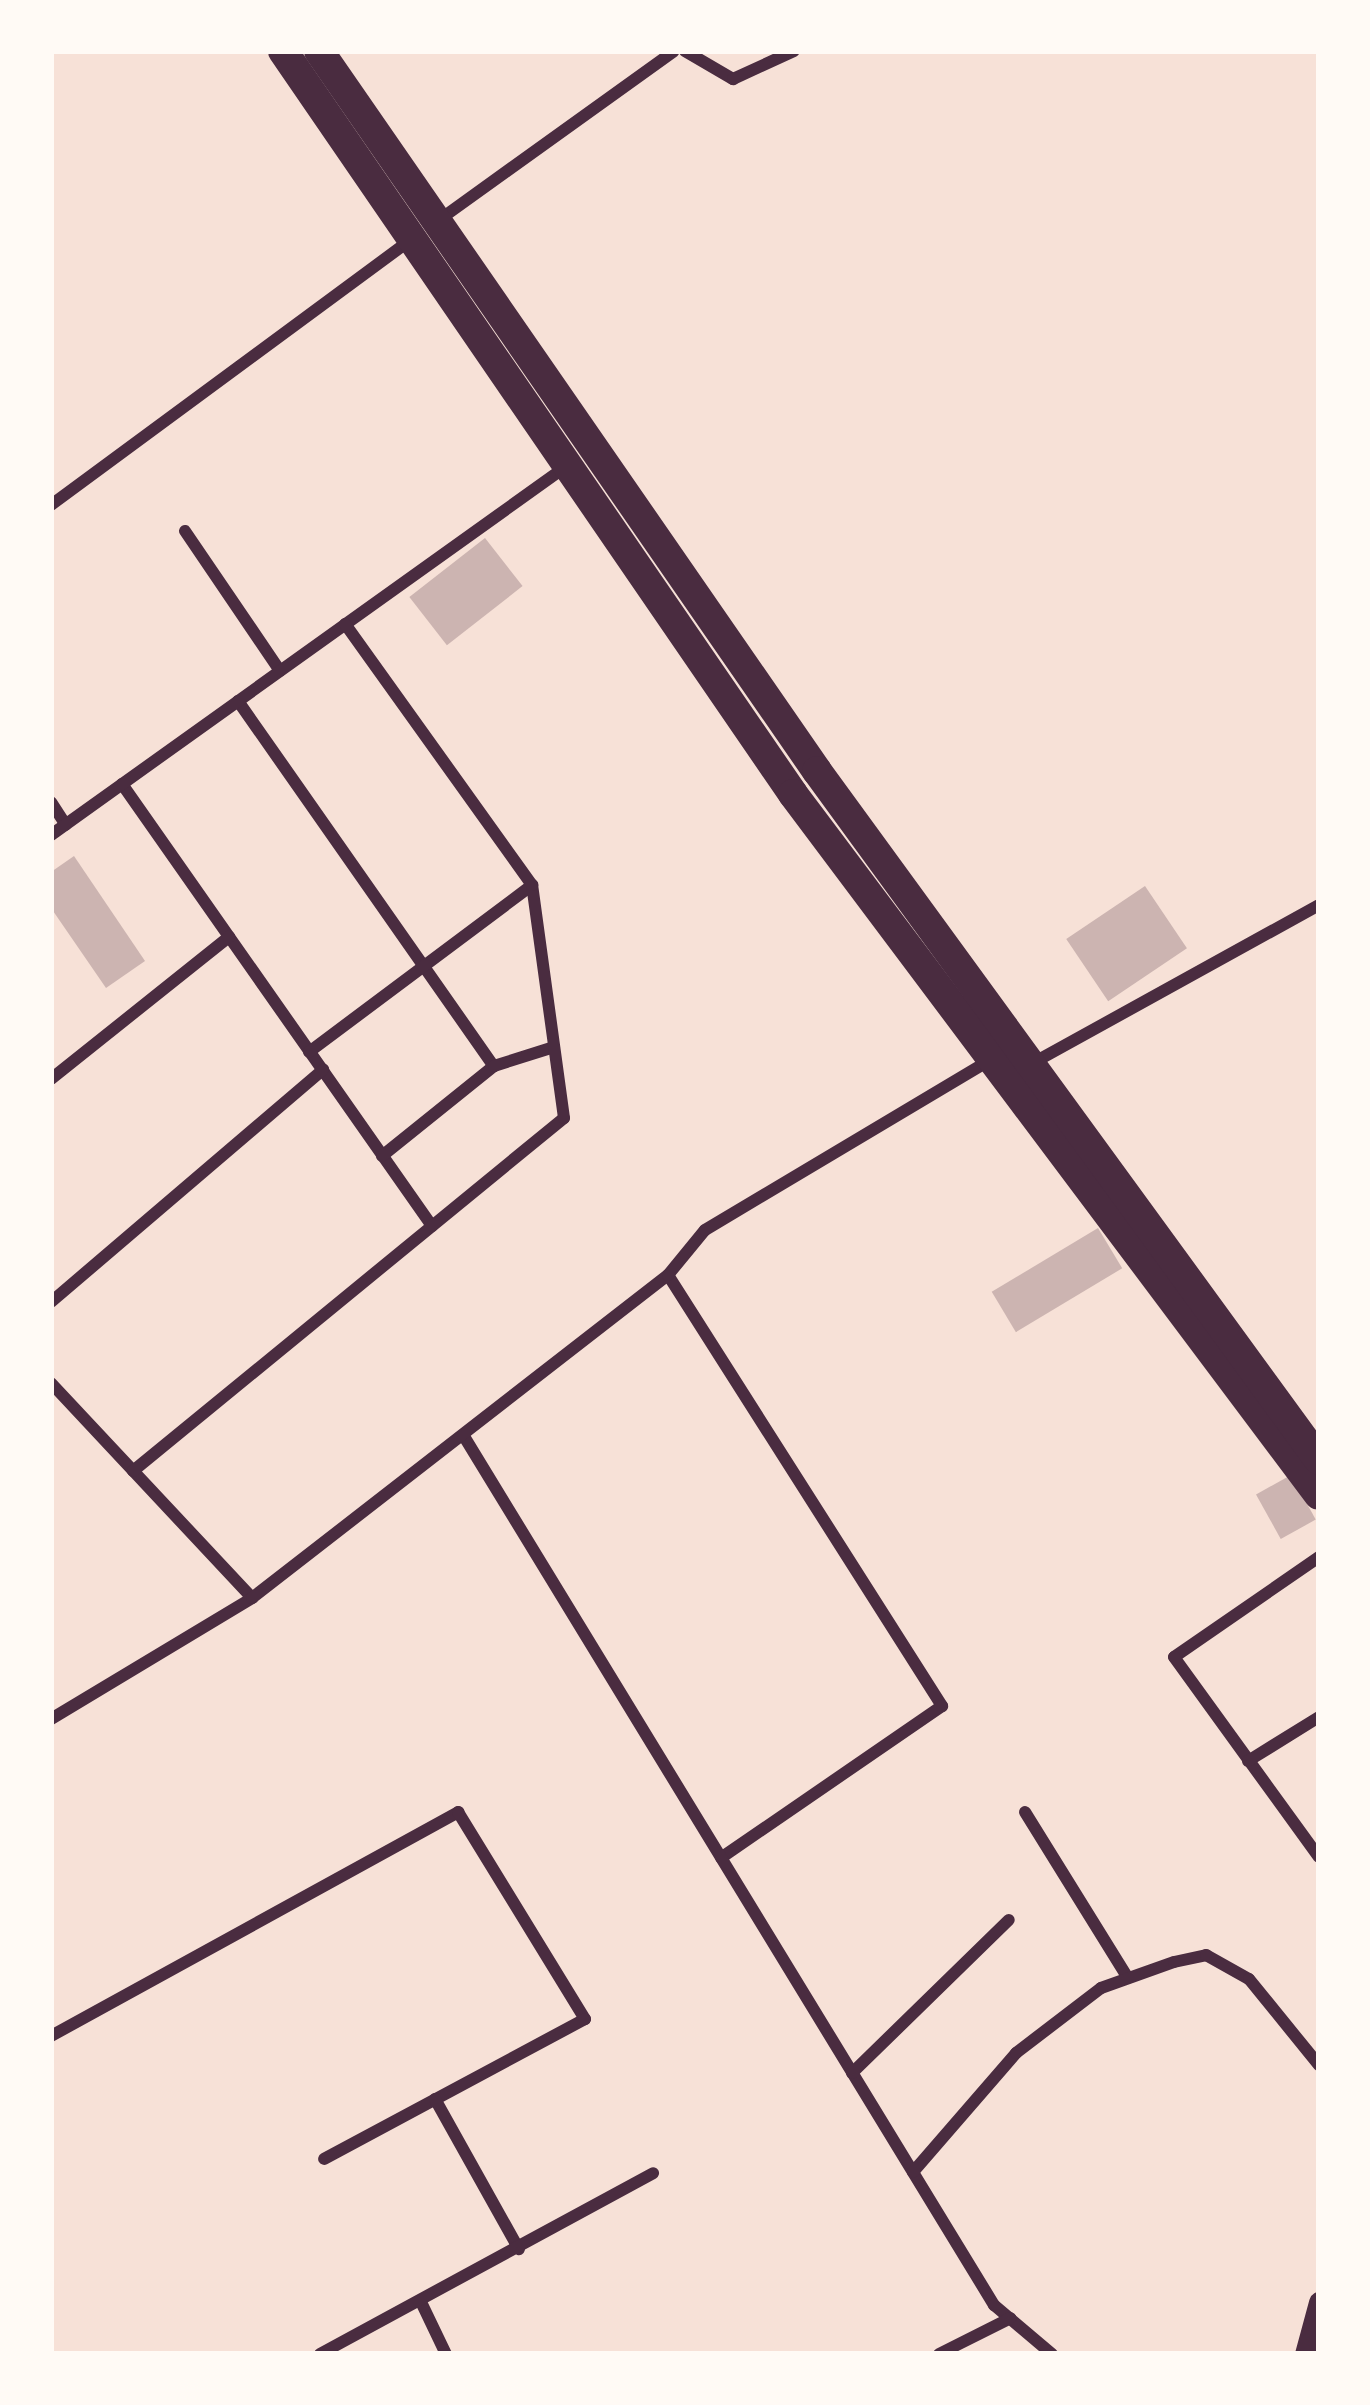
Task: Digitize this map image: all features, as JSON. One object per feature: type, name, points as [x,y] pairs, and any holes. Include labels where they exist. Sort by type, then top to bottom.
[{"type":"main road","points":[[283,51],[593,447],[1030,1064],[1319,1460]]},
{"type":"main road","points":[[319,51],[567,465],[992,1059],[1319,1495]]},
{"type":"street","points":[[51,505],[674,51]]},
{"type":"street","points":[[686,51],[734,79],[794,51]]},
{"type":"street","points":[[51,835],[593,447]]},
{"type":"street","points":[[185,531],[280,671]]},
{"type":"street","points":[[133,1471],[564,1118],[532,885],[346,624]]},
{"type":"street","points":[[238,701],[494,1066]]},
{"type":"street","points":[[122,784],[432,1226]]},
{"type":"street","points":[[51,802],[66,825]]},
{"type":"street","points":[[309,1052],[532,885]]},
{"type":"street","points":[[1030,1064],[1319,905]]},
{"type":"street","points":[[51,1079],[229,937]]},
{"type":"street","points":[[382,1156],[494,1066],[554,1047]]},
{"type":"street","points":[[51,1719],[252,1598],[465,1438],[668,1275],[705,1230],[992,1059]]},
{"type":"street","points":[[51,1302],[323,1070]]},
{"type":"street","points":[[668,1275],[942,1706],[721,1858]]},
{"type":"street","points":[[51,1383],[252,1598]]},
{"type":"street","points":[[465,1438],[913,2172],[1011,2318],[1052,2354]]},
{"type":"street","points":[[1319,1557],[1174,1658],[1319,1857]]},
{"type":"street","points":[[1248,1761],[1319,1717]]},
{"type":"street","points":[[51,2036],[458,1812],[585,2019],[324,2159]]},
{"type":"street","points":[[1024,1812],[1129,1978]]},
{"type":"street","points":[[852,2073],[1010,1920]]},
{"type":"street","points":[[913,2172],[1016,2053],[1129,1978],[1207,1955],[1249,1979],[1319,2065]]},
{"type":"street","points":[[435,2099],[519,2249]]},
{"type":"street","points":[[320,2354],[422,2304],[653,2173]]},
{"type":"street","points":[[1305,2354],[1319,2302]]},
{"type":"street","points":[[422,2304],[446,2354]]},
{"type":"street","points":[[939,2354],[1011,2318]]},
{"type":"building","points":[[485,538],[523,586],[447,645],[409,597]]},
{"type":"building","points":[[74,856],[145,961],[106,988],[51,908],[51,872]]},
{"type":"building","points":[[1145,886],[1187,948],[1108,1001],[1066,939]]},
{"type":"building","points":[[1098,1228],[1122,1268],[1016,1332],[992,1292]]},
{"type":"building","points":[[1291,1475],[1316,1520],[1281,1539],[1256,1494]]}]
